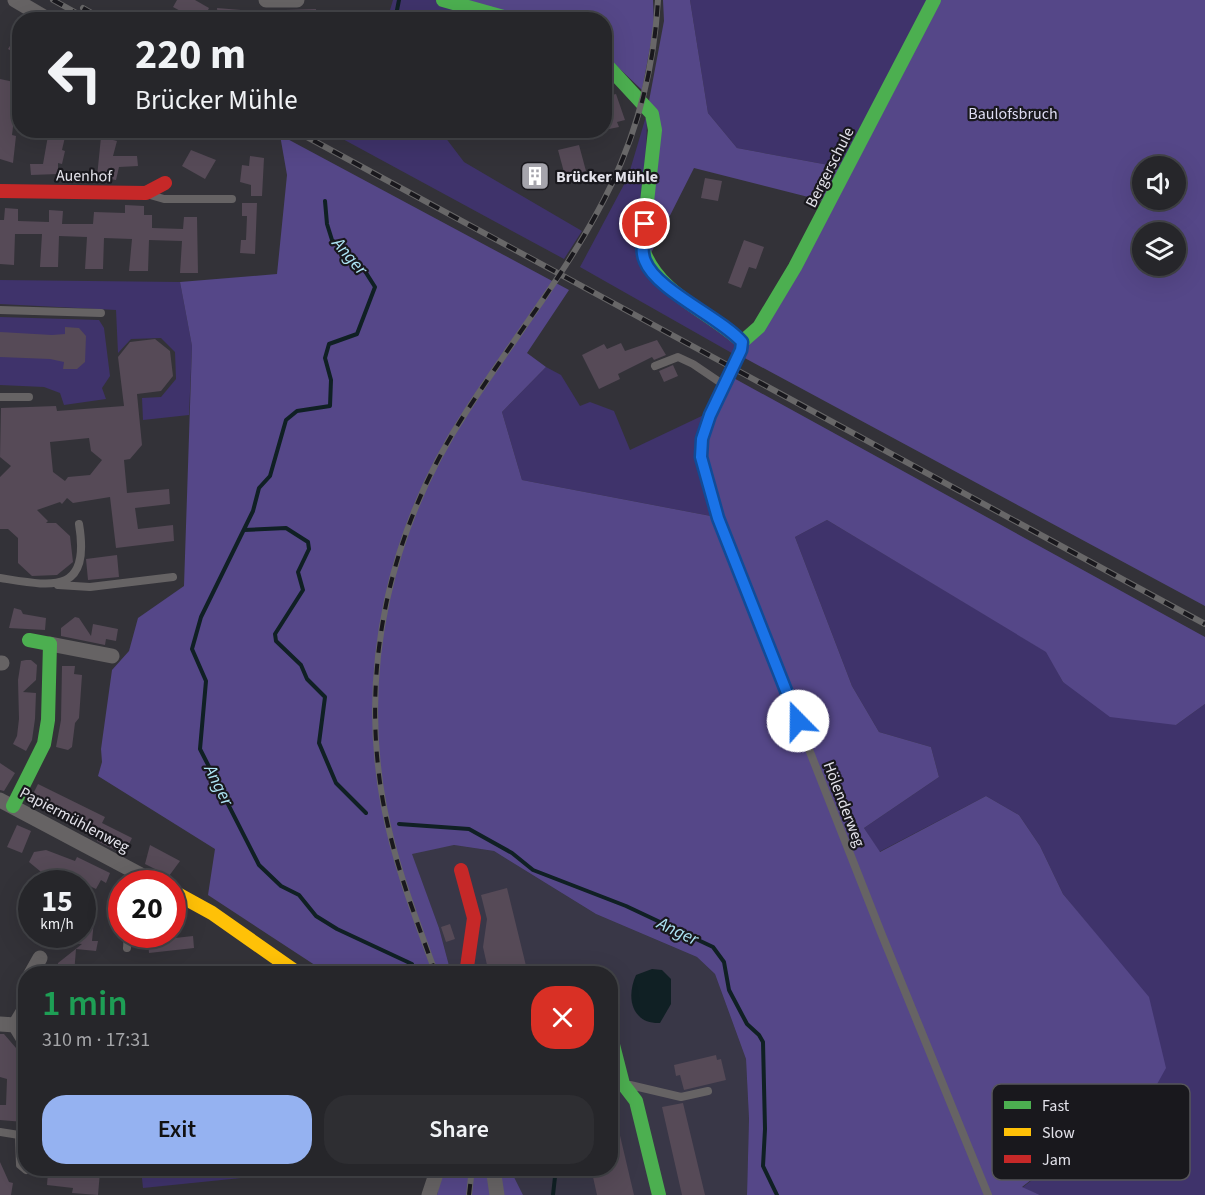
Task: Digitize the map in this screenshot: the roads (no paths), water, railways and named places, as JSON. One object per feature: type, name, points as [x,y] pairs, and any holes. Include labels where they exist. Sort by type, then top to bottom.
[{"type":"street","points":[[15,0],[35,12]]},
{"type":"street","points":[[266,0],[297,0]]},
{"type":"street","points":[[442,0],[485,12]]},
{"type":"street","name":"Bergerschule","points":[[742,342],[759,327],[805,249],[934,0]]},
{"type":"street","points":[[612,71],[652,114],[655,130],[642,247],[645,262],[670,288],[731,329],[742,342]]},
{"type":"street","name":"Auenhof","points":[[0,190],[146,193],[165,183]]},
{"type":"street","points":[[29,640],[112,656]]},
{"type":"street","points":[[7,803],[44,744],[48,720],[50,644]]},
{"type":"street","name":"Papiermühlenweg","points":[[7,803],[120,870]]},
{"type":"street","points":[[461,870],[474,918],[467,966]]},
{"type":"street","points":[[186,899],[212,913],[287,966]]},
{"type":"street","points":[[35,966],[40,957]]},
{"type":"street","points":[[7,1024],[18,1035]]},
{"type":"street","points":[[618,1086],[636,1101],[659,1195]]},
{"type":"street","points":[[429,1195],[435,1176]]},
{"type":"street","points":[[494,1176],[496,1195]]},
{"type":"lane","points":[[146,193],[164,199],[232,199]]},
{"type":"lane","points":[[0,310],[101,313]]},
{"type":"lane","name":"Hölenderweg","points":[[742,342],[741,350],[724,384],[702,439],[704,475],[882,935],[988,1195]]},
{"type":"lane","points":[[656,366],[678,357],[724,384]]},
{"type":"lane","points":[[0,397],[28,397]]},
{"type":"lane","points":[[58,585],[68,579],[76,569],[80,555],[79,524]]},
{"type":"lane","points":[[0,578],[90,587],[173,577]]},
{"type":"lane","points":[[618,1085],[681,1097],[708,1091]]},
{"type":"lane","points":[[0,1132],[18,1133]]},
{"type":"waterway","name":"Anger","points":[[397,12],[399,0]]},
{"type":"waterway","name":"Anger","points":[[325,201],[327,224],[332,240],[363,268],[375,287],[357,334],[329,344],[325,358],[331,380],[330,406],[297,411],[286,420],[270,476],[259,488],[253,511],[201,617],[192,649],[206,681],[200,749],[259,865],[281,886],[299,895],[316,916],[337,929],[412,964]]},
{"type":"waterway","name":"Anger","points":[[244,530],[286,528],[308,542],[309,549],[298,572],[303,590],[275,634],[276,641],[301,665],[307,679],[325,697],[319,743],[336,783],[366,813]]},
{"type":"waterway","name":"Anger","points":[[399,824],[469,829],[512,853],[533,870],[626,906],[713,947],[724,962],[729,990],[747,1024],[763,1042],[765,1129],[763,1166],[777,1195]]},
{"type":"waterway","name":"Anger","points":[[553,1195],[555,1176]]},
{"type":"railway","points":[[53,0],[75,12]]},
{"type":"railway","points":[[433,966],[394,850],[384,807],[377,755],[375,703],[379,651],[387,600],[400,550],[418,501],[441,454],[468,409],[566,265],[594,219],[618,171],[637,120],[650,63],[658,0]]},
{"type":"railway","points":[[83,8],[90,12]]},
{"type":"railway","points":[[309,138],[1205,624]]},
{"type":"railway","points":[[469,1195],[471,1176]]},
{"type":"place","name":"Brücker Mühle","points":[[535,176]]},
{"type":"park label","name":"Baulofsbruch","points":[[1013,113]]}]
